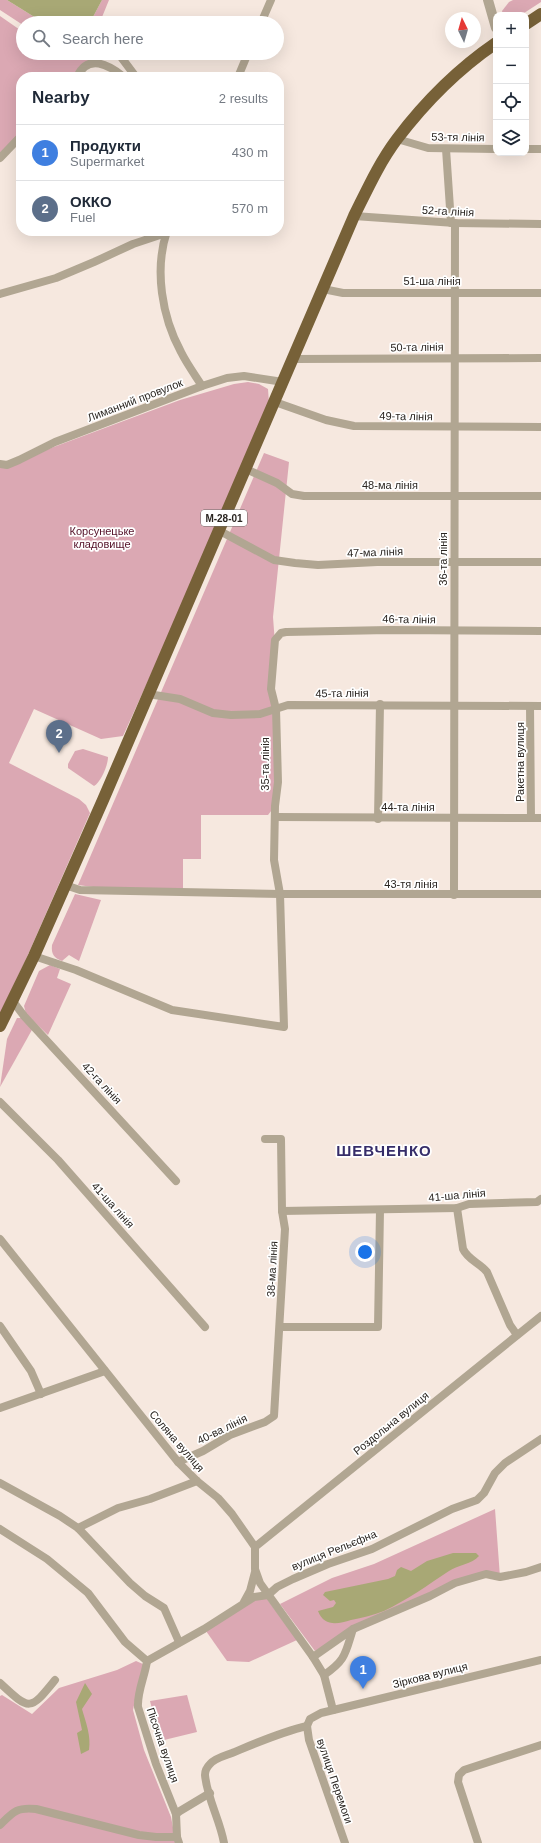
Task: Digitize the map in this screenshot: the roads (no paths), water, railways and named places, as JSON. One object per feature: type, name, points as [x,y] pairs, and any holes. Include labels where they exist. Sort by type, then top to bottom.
[{"type":"highway","points":[[529,22],[541,14]]},
{"type":"highway","name":"М-28-01","points":[[0,1026],[34,956],[218,530],[275,402],[354,216],[373,177],[397,139],[427,104],[470,61],[493,45]]},
{"type":"street","points":[[265,16],[272,0]]},
{"type":"street","points":[[488,0],[493,18]]},
{"type":"street","points":[[123,60],[132,72]]},
{"type":"street","points":[[240,72],[245,60]]},
{"type":"street","points":[[81,72],[85,66],[99,62],[113,68],[118,72]]},
{"type":"street","name":"53-тя лінія","points":[[397,139],[428,148],[493,149]]},
{"type":"street","points":[[0,158],[16,141]]},
{"type":"street","name":"36-та лінія","points":[[446,149],[453,223],[454,292],[454,895]]},
{"type":"street","points":[[529,149],[541,149]]},
{"type":"street","name":"52-га лінія","points":[[354,216],[453,223],[541,224]]},
{"type":"street","points":[[0,294],[56,278],[133,244],[156,236]]},
{"type":"street","points":[[166,236],[159,274],[161,291],[172,334],[181,353],[202,386]]},
{"type":"street","name":"51-ша лінія","points":[[323,289],[343,292],[541,293]]},
{"type":"street","name":"50-та лінія","points":[[293,359],[541,358]]},
{"type":"street","name":"Лиманний провулок","points":[[0,464],[7,465],[55,442],[202,386],[227,378],[244,376],[283,382]]},
{"type":"street","name":"49-та лінія","points":[[275,402],[339,424],[378,426],[541,427]]},
{"type":"street","name":"48-ма лінія","points":[[246,469],[277,483],[292,494],[304,496],[541,496]]},
{"type":"street","name":"47-ма лінія","points":[[218,530],[274,560],[295,564],[318,565],[455,561],[541,562]]},
{"type":"street","name":"46-та лінія","points":[[278,636],[286,632],[389,630],[541,631]]},
{"type":"street","name":"35-та лінія","points":[[278,636],[274,644],[274,665],[270,689],[276,709],[278,782],[274,860],[280,894]]},
{"type":"street","name":"45-та лінія","points":[[148,694],[180,699],[213,713],[231,715],[260,714],[288,705],[380,704],[541,706]]},
{"type":"street","points":[[378,819],[380,704]]},
{"type":"street","name":"Ракетна вулиця","points":[[530,706],[531,818]]},
{"type":"street","name":"44-та лінія","points":[[276,817],[378,819],[541,818]]},
{"type":"street","name":"43-тя лінія","points":[[65,885],[80,890],[105,892],[454,895],[541,894]]},
{"type":"street","points":[[34,956],[76,970],[172,1010],[284,1027],[280,894]]},
{"type":"street","name":"42-га лінія","points":[[12,1000],[24,1016],[176,1181]]},
{"type":"street","name":"41-ша лінія","points":[[0,1102],[58,1160],[205,1327]]},
{"type":"street","name":"38-ма лінія","points":[[265,1140],[281,1140],[282,1211],[285,1229],[274,1416]]},
{"type":"street","name":"41-ша лінія","points":[[282,1211],[457,1208],[469,1204],[539,1200]]},
{"type":"street","points":[[457,1208],[465,1254],[482,1265],[487,1272],[510,1325],[517,1335]]},
{"type":"street","points":[[280,1327],[378,1327],[380,1210]]},
{"type":"street","name":"Соляна вулиця","points":[[0,1239],[178,1462],[197,1481],[218,1498],[232,1514],[255,1547]]},
{"type":"street","name":"Роздольна вулиця","points":[[255,1547],[541,1316]]},
{"type":"street","points":[[0,1326],[31,1371],[41,1394]]},
{"type":"street","points":[[0,1408],[105,1371]]},
{"type":"street","name":"40-ва лінія","points":[[178,1462],[203,1451],[230,1435],[265,1422],[274,1416]]},
{"type":"street","name":"вулиця Рельєфна","points":[[148,1661],[204,1629],[254,1597],[268,1595],[277,1587],[293,1579],[328,1564],[372,1549],[452,1509],[477,1500],[484,1493],[495,1473],[505,1463],[541,1439]]},
{"type":"street","points":[[78,1528],[118,1508],[150,1499],[197,1481]]},
{"type":"street","points":[[0,1483],[60,1516],[78,1528],[130,1583],[145,1596],[164,1608],[179,1642]]},
{"type":"street","points":[[0,1529],[47,1559],[88,1593],[125,1642],[148,1661]]},
{"type":"street","points":[[255,1547],[256,1569],[260,1583],[313,1657],[324,1675],[333,1710]]},
{"type":"street","points":[[313,1657],[353,1629],[430,1596],[455,1583],[486,1574],[500,1577],[526,1572],[541,1567]]},
{"type":"street","points":[[244,1603],[250,1591],[256,1569]]},
{"type":"street","points":[[324,1675],[338,1666],[343,1659],[353,1629]]},
{"type":"street","name":"Зіркова вулиця","points":[[307,1726],[310,1719],[333,1710],[541,1660]]},
{"type":"street","name":"Пісочна вулиця","points":[[148,1661],[138,1698],[138,1707],[156,1764],[176,1814],[178,1840]]},
{"type":"street","points":[[0,1684],[23,1702],[33,1704],[38,1702],[55,1680]]},
{"type":"street","points":[[224,1843],[222,1828],[205,1775],[206,1769],[215,1760],[291,1730],[307,1726]]},
{"type":"street","name":"вулиця Перемоги","points":[[307,1726],[309,1740],[345,1843]]},
{"type":"street","points":[[478,1843],[458,1782],[459,1775],[464,1770],[541,1746]]},
{"type":"street","points":[[176,1814],[180,1810],[210,1793]]},
{"type":"street","points":[[0,1825],[16,1810],[30,1808],[139,1835],[178,1840]]},
{"type":"place","name":"ОККО","points":[[59,753]]},
{"type":"place","name":"Продукти","points":[[363,1689]]},
{"type":"district","name":"ШЕВЧЕНКО","points":[[384,1150]]},
{"type":"park label","name":"Корсунецьке кладовище","points":[[102,537]]}]
